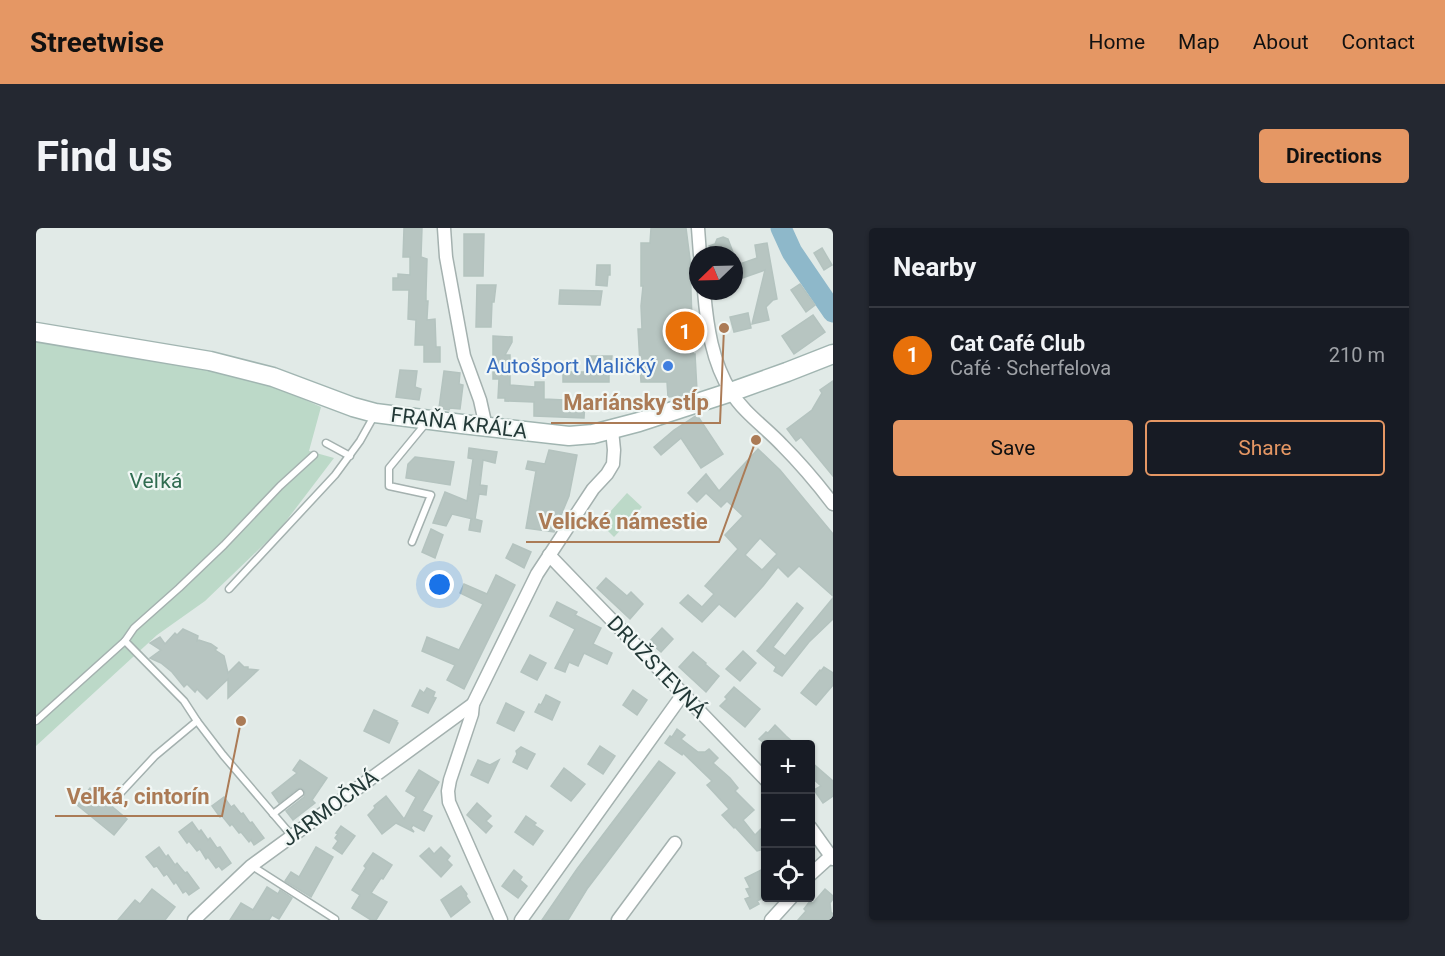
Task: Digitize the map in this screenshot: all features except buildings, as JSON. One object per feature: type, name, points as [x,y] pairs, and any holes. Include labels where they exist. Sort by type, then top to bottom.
[{"type":"street","points":[[444,228],[446,257],[464,356],[480,400],[486,427]]},
{"type":"street","points":[[698,228],[699,246]]},
{"type":"street","points":[[704,300],[714,355],[731,392],[742,407],[797,460],[833,504]]},
{"type":"street","name":"FRAŇA KRÁĽA","points":[[36,333],[210,361],[273,377],[353,407],[375,412],[569,436],[612,430],[731,392],[833,354]]},
{"type":"street","name":"JARMOČNÁ","points":[[501,920],[449,802],[450,780],[472,714],[473,704],[537,574],[593,489],[613,464],[612,430]]},
{"type":"street","name":"DRUŽSTEVNÁ","points":[[549,555],[761,776]]},
{"type":"street","points":[[520,920],[683,694]]},
{"type":"street","name":"JARMOČNÁ","points":[[194,920],[251,866],[473,704]]},
{"type":"street","points":[[815,834],[832,857],[815,871]]},
{"type":"street","points":[[618,920],[675,843]]},
{"type":"street","points":[[771,920],[787,902]]},
{"type":"lane","points":[[229,589],[335,475],[360,441],[375,412]]},
{"type":"lane","points":[[412,542],[431,495],[389,486],[389,468],[429,420]]},
{"type":"lane","points":[[326,443],[350,456]]},
{"type":"lane","points":[[36,721],[125,641],[134,628],[224,545],[280,486],[314,455]]},
{"type":"lane","points":[[125,641],[184,701],[228,761],[292,836]]},
{"type":"lane","points":[[116,799],[155,756],[197,721]]},
{"type":"lane","points":[[273,814],[300,793]]},
{"type":"lane","points":[[251,866],[335,919]]},
{"type":"green space","name":"Veľká","points":[[36,339],[212,369],[270,384],[321,407],[309,451],[334,458],[280,529],[205,601],[157,635],[36,746]]},
{"type":"green space","points":[[627,493],[642,507],[614,537],[600,523]]},
{"type":"waterway","points":[[781,228],[792,252],[833,312]]},
{"type":"place","name":"Mariánsky stĺp","points":[[724,328]]},
{"type":"place","name":"Cat Café Club","points":[[685,331]]},
{"type":"place","name":"Autošport Maličký","points":[[668,366]]},
{"type":"place","name":"Velické námestie","points":[[756,440]]},
{"type":"place","name":"Veľká, cintorín","points":[[241,721]]}]
